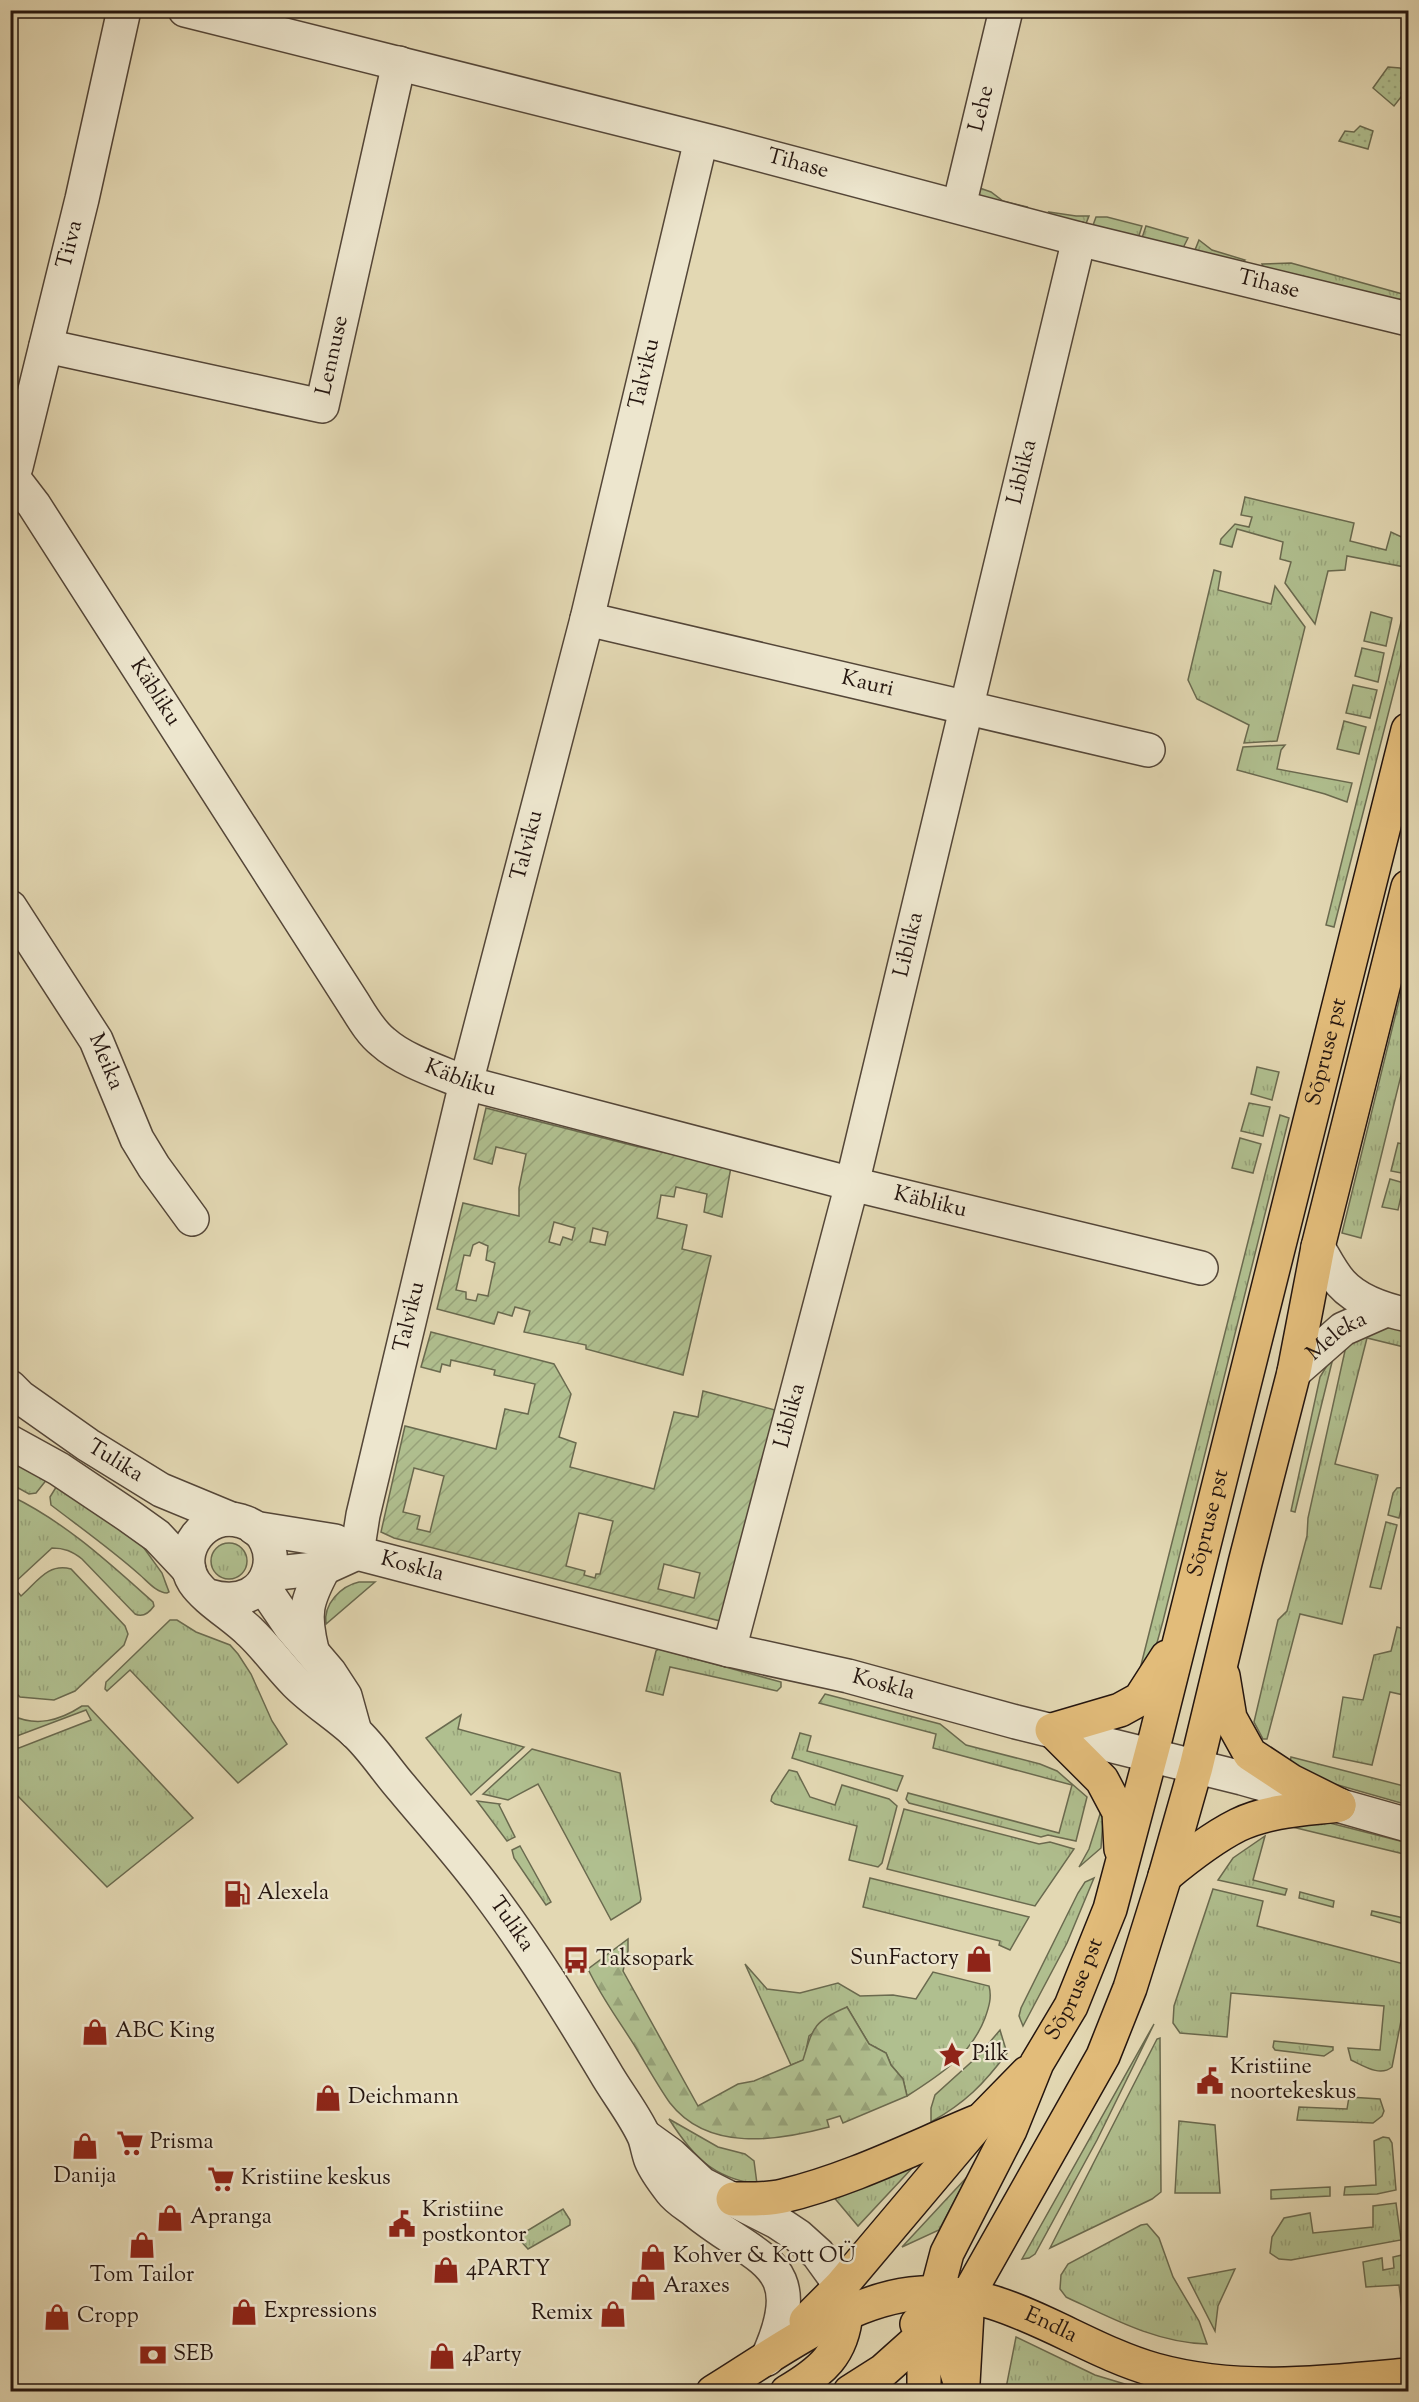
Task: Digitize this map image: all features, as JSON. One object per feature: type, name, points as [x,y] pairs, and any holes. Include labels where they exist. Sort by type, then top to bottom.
[{"type":"main road","name":"Sõpruse pst","points":[[924,2391],[928,2332],[935,2292],[947,2253],[1010,2130],[1037,2063],[1071,2006],[1110,1909],[1151,1756],[1408,730]]},
{"type":"main road","name":"Sõpruse pst","points":[[969,2295],[1103,2056],[1130,1988],[1196,1767],[1294,1372],[1318,1247],[1408,887]]},
{"type":"main road","points":[[1122,1863],[1119,1812],[1102,1780],[1052,1730],[1120,1710],[1140,1699],[1157,1676],[1182,1632]]},
{"type":"main road","points":[[1221,1663],[1230,1718],[1250,1754],[1292,1781],[1339,1805]]},
{"type":"main road","points":[[1165,1875],[1198,1849],[1239,1825],[1272,1814],[1339,1805]]},
{"type":"main road","points":[[787,2391],[813,2376],[830,2359],[843,2332],[843,2299],[981,2120],[1037,2063]]},
{"type":"main road","points":[[732,2199],[781,2197],[818,2186],[857,2173],[981,2120]]},
{"type":"main road","name":"Endla","points":[[713,2391],[767,2359],[843,2299],[890,2298],[935,2292],[969,2295],[1016,2310],[1121,2358],[1156,2370],[1190,2377],[1277,2385],[1329,2383],[1408,2375]]},
{"type":"main road","points":[[850,2391],[883,2372],[969,2295]]},
{"type":"main road","points":[[963,2391],[969,2295]]},
{"type":"main road","points":[[843,2299],[885,2313],[902,2316],[928,2332],[944,2347],[954,2361],[963,2391]]},
{"type":"street","name":"Tiiva","points":[[11,476],[16,467],[46,346],[124,10]]},
{"type":"street","name":"Tihase","points":[[185,10],[959,206],[1079,239],[1408,319]]},
{"type":"street","name":"Lehe","points":[[959,206],[1006,10]]},
{"type":"street","name":"Lennuse","points":[[46,346],[322,406],[399,63]]},
{"type":"street","name":"Talviku","points":[[357,1553],[363,1515],[466,1083],[587,619],[701,140]]},
{"type":"street","name":"Liblika","points":[[729,1650],[852,1184],[1079,239]]},
{"type":"street","name":"Käbliku","points":[[11,476],[34,505],[375,1034],[384,1044],[420,1064],[466,1083],[852,1184],[1201,1268]]},
{"type":"street","name":"Kauri","points":[[587,619],[1148,750]]},
{"type":"street","name":"Meika","points":[[10,907],[96,1040],[137,1139],[192,1219]]},
{"type":"street","name":"Meleka","points":[[1318,1247],[1341,1283],[1354,1294],[1397,1313]]},
{"type":"street","name":"Meleka","points":[[1294,1372],[1343,1329],[1397,1313]]},
{"type":"street","name":"Tulika","points":[[10,1387],[20,1397],[88,1445],[161,1490],[243,1523]]},
{"type":"street","name":"Tulika","points":[[10,1442],[59,1469],[157,1536],[189,1570]]},
{"type":"street","points":[[216,1521],[243,1523],[267,1546],[270,1556],[266,1578],[256,1591],[242,1599],[225,1601],[209,1596],[195,1584],[189,1570],[190,1547],[202,1528],[216,1521]]},
{"type":"street","name":"Koskla","points":[[243,1523],[335,1541],[357,1553],[729,1650],[848,1676],[1408,1825]]},
{"type":"street","name":"Koskla","points":[[266,1578],[324,1568],[357,1553]]},
{"type":"street","points":[[312,1650],[306,1626],[307,1603],[324,1568]]},
{"type":"street","name":"Tulika","points":[[266,1578],[269,1595],[290,1626],[312,1650],[345,1696],[355,1732]]},
{"type":"street","name":"Tulika","points":[[209,1596],[250,1632],[316,1702],[355,1732],[489,1894],[576,2024],[644,2136],[652,2163],[672,2194],[713,2226],[757,2253],[771,2265],[780,2280],[783,2298],[782,2316],[767,2359]]},
{"type":"street","name":"Tulika","points":[[644,2136],[671,2155],[702,2184],[777,2222],[798,2236],[818,2254],[843,2299]]},
{"type":"green space","points":[[1388,67],[1400,68],[1408,74],[1408,88],[1394,106],[1373,88]]},
{"type":"green space","points":[[1360,126],[1373,131],[1368,149],[1339,141],[1345,131],[1354,132]]},
{"type":"green space","points":[[974,186],[991,192],[1003,201],[1027,207],[1024,210],[981,201]]},
{"type":"green space","points":[[1049,212],[1089,216],[1085,226],[1052,217]]},
{"type":"green space","points":[[1096,217],[1107,217],[1142,226],[1138,239],[1092,228]]},
{"type":"green space","points":[[1146,226],[1188,238],[1182,250],[1141,241]]},
{"type":"green space","points":[[1199,240],[1212,250],[1245,260],[1240,264],[1193,255]]},
{"type":"green space","points":[[1291,263],[1406,295],[1403,299],[1393,300],[1264,270],[1262,264]]},
{"type":"green space","points":[[1245,497],[1354,523],[1350,541],[1386,550],[1391,532],[1408,540],[1405,567],[1347,556],[1345,570],[1328,571],[1315,624],[1285,583],[1291,562],[1280,559],[1283,542],[1237,529],[1232,547],[1220,544],[1221,539],[1235,524],[1249,527],[1252,517],[1241,515]]},
{"type":"green space","points":[[1214,570],[1221,572],[1218,590],[1271,604],[1275,586],[1305,627],[1277,741],[1244,743],[1249,725],[1197,699],[1188,680]]},
{"type":"green space","points":[[1408,594],[1408,636],[1334,927],[1326,925]]},
{"type":"green space","points":[[1371,612],[1392,618],[1386,646],[1364,641]]},
{"type":"green space","points":[[1362,648],[1384,653],[1378,682],[1355,676]]},
{"type":"green space","points":[[1353,685],[1377,690],[1370,718],[1346,713]]},
{"type":"green space","points":[[1344,721],[1366,727],[1359,754],[1337,749]]},
{"type":"green space","points":[[1285,745],[1281,750],[1277,769],[1352,783],[1347,802],[1237,770],[1243,747]]},
{"type":"green space","points":[[1408,964],[1408,1047],[1361,1238],[1342,1233]]},
{"type":"green space","points":[[1257,1067],[1279,1072],[1272,1100],[1251,1094]]},
{"type":"green space","points":[[1249,1103],[1270,1107],[1263,1136],[1241,1131]]},
{"type":"green space","points":[[486,1108],[635,1146],[731,1167],[722,1217],[704,1212],[707,1194],[676,1187],[674,1197],[661,1195],[657,1218],[687,1225],[682,1249],[711,1256],[683,1375],[586,1349],[586,1345],[524,1332],[530,1311],[515,1307],[512,1316],[498,1312],[494,1324],[437,1309],[463,1203],[519,1216],[519,1188],[526,1154],[496,1147],[492,1164],[474,1159]],"holes":[[[554,1222],[575,1228],[572,1240],[563,1237],[560,1245],[549,1242]],[[593,1228],[608,1232],[605,1245],[590,1242]],[[479,1242],[488,1246],[486,1260],[495,1263],[488,1296],[478,1294],[476,1301],[466,1299],[466,1292],[456,1290],[464,1255],[470,1256],[473,1245]]]},
{"type":"green space","points":[[1280,1115],[1289,1118],[1163,1621],[1155,1650],[1138,1677]]},
{"type":"green space","points":[[1240,1138],[1261,1144],[1253,1173],[1232,1168]]},
{"type":"green space","points":[[1398,1143],[1408,1145],[1407,1174],[1391,1171]]},
{"type":"green space","points":[[1390,1179],[1404,1183],[1398,1210],[1382,1207]]},
{"type":"green space","points":[[1376,1326],[1403,1328],[1408,1332],[1408,1348],[1367,1338],[1335,1464],[1378,1475],[1342,1624],[1300,1614],[1267,1739],[1263,1739],[1254,1722],[1278,1620],[1287,1611],[1307,1536],[1308,1518],[1348,1337]]},
{"type":"green space","points":[[431,1332],[554,1364],[571,1394],[559,1437],[576,1443],[570,1467],[654,1489],[674,1412],[698,1417],[703,1391],[775,1410],[724,1622],[394,1538],[381,1532],[405,1426],[496,1449],[505,1409],[528,1414],[535,1384],[494,1375],[495,1370],[451,1360],[450,1366],[442,1364],[440,1372],[421,1367]],"holes":[[[414,1468],[444,1476],[430,1532],[417,1529],[420,1516],[403,1512]],[[579,1513],[613,1521],[600,1574],[596,1574],[595,1578],[584,1575],[585,1571],[566,1566]],[[664,1564],[700,1573],[694,1598],[658,1589]]]},
{"type":"green space","points":[[1334,1354],[1295,1512],[1291,1511],[1320,1377]]},
{"type":"green space","points":[[10,1459],[48,1478],[36,1493],[29,1494],[11,1484]]},
{"type":"green space","points":[[58,1484],[136,1537],[162,1573],[169,1592],[163,1593],[156,1589],[51,1505],[50,1497]]},
{"type":"green space","points":[[1408,1487],[1399,1518],[1388,1515],[1393,1493],[1397,1488]]},
{"type":"green space","points":[[11,1496],[68,1530],[153,1602],[154,1606],[146,1614],[135,1614],[82,1559],[71,1552],[60,1549],[52,1548],[12,1585],[21,1596],[50,1571],[71,1569],[125,1626],[128,1634],[124,1645],[75,1691],[54,1700],[20,1697],[11,1688]]},
{"type":"green space","points":[[1386,1522],[1397,1525],[1381,1589],[1370,1587]]},
{"type":"green space","points":[[229,1543],[242,1548],[247,1561],[242,1574],[229,1579],[216,1574],[211,1561],[216,1548]]},
{"type":"green space","points":[[359,1582],[375,1582],[326,1624],[330,1603],[346,1587]]},
{"type":"green space","points":[[170,1620],[177,1620],[196,1632],[230,1645],[251,1674],[272,1721],[287,1744],[238,1783],[130,1670],[107,1691],[105,1689],[106,1682]]},
{"type":"green space","points":[[1397,1627],[1408,1630],[1408,1696],[1390,1692],[1372,1765],[1333,1757],[1343,1697],[1363,1700],[1374,1655],[1391,1651]]},
{"type":"green space","points":[[659,1649],[781,1682],[781,1687],[777,1691],[670,1667],[663,1695],[646,1691],[656,1651]]},
{"type":"green space","points":[[825,1694],[940,1724],[966,1745],[1040,1764],[1057,1771],[1087,1797],[1076,1841],[1048,1835],[1041,1837],[909,1803],[906,1799],[908,1793],[1059,1833],[1072,1785],[933,1748],[936,1734],[819,1703]]},
{"type":"green space","points":[[82,1706],[88,1706],[193,1818],[107,1887],[11,1789],[11,1747],[19,1748],[91,1720],[86,1710],[17,1736],[11,1735],[11,1715],[29,1721],[47,1721]]},
{"type":"green space","points":[[461,1715],[458,1729],[524,1747],[471,1795],[426,1738]]},
{"type":"green space","points":[[800,1733],[811,1736],[807,1751],[903,1776],[897,1791],[792,1758]]},
{"type":"green space","points":[[532,1749],[620,1773],[641,1899],[640,1902],[611,1920],[538,1784],[508,1800],[483,1794]]},
{"type":"green space","points":[[1291,1757],[1408,1787],[1408,1805],[1289,1769]]},
{"type":"green space","points":[[789,1770],[797,1772],[810,1797],[835,1805],[842,1785],[889,1799],[897,1806],[882,1863],[878,1867],[849,1860],[857,1826],[771,1801]]},
{"type":"green space","points":[[477,1801],[500,1804],[515,1837],[507,1841]]},
{"type":"green space","points":[[904,1809],[1039,1844],[1050,1842],[1074,1849],[1035,1906],[887,1869]]},
{"type":"green space","points":[[1101,1811],[1103,1819],[1101,1848],[1079,1867],[1089,1849]]},
{"type":"green space","points":[[1322,1821],[1408,1843],[1408,1855],[1284,1825]]},
{"type":"green space","points":[[1265,1836],[1253,1880],[1287,1889],[1285,1895],[1218,1880],[1233,1858]]},
{"type":"green space","points":[[520,1846],[551,1902],[546,1905],[514,1858],[512,1850]]},
{"type":"green space","points":[[870,1878],[1029,1917],[1010,1950],[999,1945],[1000,1941],[863,1907]]},
{"type":"green space","points":[[1094,1878],[1067,1943],[1023,2026],[1019,2016],[1021,2008],[1078,1893],[1085,1882]]},
{"type":"green space","points":[[1213,1889],[1263,1901],[1257,1926],[1408,1965],[1408,1985],[1392,2067],[1377,2071],[1367,2067],[1351,2060],[1348,2048],[1380,2050],[1384,2006],[1231,1993],[1227,2037],[1180,2033],[1173,2023],[1174,2006]]},
{"type":"green space","points":[[1300,1892],[1334,1901],[1333,1907],[1299,1898]]},
{"type":"green space","points":[[1408,1903],[1408,1925],[1371,1915],[1372,1911],[1404,1918]]},
{"type":"green space","points":[[628,1939],[628,1951],[623,1971],[698,2106],[738,2084],[754,2081],[803,2060],[816,2026],[847,2007],[869,2044],[886,2053],[891,2065],[903,2079],[907,2096],[843,2123],[840,2116],[827,2120],[829,2127],[788,2136],[744,2139],[723,2136],[686,2119],[670,2103],[588,1969]]},
{"type":"green space","points":[[745,1964],[767,1989],[800,1993],[838,1983],[860,1996],[893,1995],[916,1999],[933,1972],[989,1986],[990,2002],[985,2018],[972,2043],[942,2072],[907,2096],[903,2079],[891,2065],[886,2053],[869,2044],[847,2007],[809,2036],[804,2060],[791,2065]]},
{"type":"green space","points":[[1154,2024],[1097,2140],[1035,2254],[1022,2259]]},
{"type":"green space","points":[[1000,2030],[1007,2053],[973,2092],[954,2108],[931,2122],[931,2108],[935,2095],[978,2056]]},
{"type":"green space","points":[[1160,2038],[1161,2192],[1152,2199],[1050,2248],[1157,2039]]},
{"type":"green space","points":[[1274,2041],[1333,2047],[1333,2050],[1324,2056],[1275,2050]]},
{"type":"green space","points":[[1349,2097],[1380,2099],[1384,2111],[1382,2116],[1373,2123],[1297,2120],[1299,2107],[1347,2109]]},
{"type":"green space","points":[[669,2119],[718,2147],[745,2154],[754,2161],[757,2184],[728,2176],[705,2163],[686,2144]]},
{"type":"green space","points":[[1179,2121],[1215,2125],[1220,2193],[1175,2193]]},
{"type":"green space","points":[[1383,2137],[1389,2138],[1392,2143],[1396,2190],[1377,2194],[1344,2195],[1345,2187],[1376,2185],[1374,2141]]},
{"type":"green space","points":[[915,2165],[858,2226],[832,2195]]},
{"type":"green space","points":[[967,2177],[939,2230],[902,2247]]},
{"type":"green space","points":[[1330,2187],[1330,2196],[1271,2199],[1271,2190]]},
{"type":"green space","points":[[1396,2203],[1401,2240],[1291,2260],[1279,2259],[1270,2253],[1272,2237],[1284,2218],[1310,2213],[1313,2233],[1373,2227],[1373,2206]]},
{"type":"green space","points":[[563,2209],[570,2220],[570,2225],[528,2249],[517,2237]]},
{"type":"green space","points":[[1147,2224],[1159,2238],[1173,2277],[1199,2321],[1207,2344],[1170,2339],[1135,2328],[1066,2297],[1060,2289],[1061,2275],[1068,2264],[1141,2225]]},
{"type":"green space","points":[[1402,2255],[1408,2332],[1405,2333],[1399,2285],[1366,2287],[1363,2262],[1382,2258],[1383,2270],[1394,2268],[1393,2257]]},
{"type":"green space","points":[[1235,2269],[1218,2306],[1215,2331],[1188,2278]]},
{"type":"green space","points":[[1016,2337],[1095,2375],[1148,2391],[1062,2392],[1006,2388]]},
{"type":"place","name":"Alexela","points":[[237,1894]]},
{"type":"place","name":"SunFactory","points":[[979,1959]]},
{"type":"place","name":"Taksopark","points":[[576,1960]]},
{"type":"place","name":"ABC King","points":[[95,2032]]},
{"type":"place","name":"Pilk","points":[[952,2055]]},
{"type":"place","name":"Kristiine noortekeskus","points":[[1210,2081]]},
{"type":"place","name":"Deichmann","points":[[328,2098]]},
{"type":"place","name":"Prisma","points":[[130,2143]]},
{"type":"place","name":"Danija","points":[[85,2146]]},
{"type":"place","name":"Kristiine keskus","points":[[221,2179]]},
{"type":"place","name":"Apranga","points":[[170,2218]]},
{"type":"place","name":"Kristiine postkontor","points":[[402,2224]]},
{"type":"place","name":"Tom Tailor","points":[[142,2245]]},
{"type":"place","name":"Kohver & Kott OÜ","points":[[653,2257]]},
{"type":"place","name":"4PARTY","points":[[446,2270]]},
{"type":"place","name":"Araxes","points":[[643,2287]]},
{"type":"place","name":"Expressions","points":[[244,2312]]},
{"type":"place","name":"Remix","points":[[613,2314]]},
{"type":"place","name":"Cropp","points":[[57,2317]]},
{"type":"place","name":"SEB","points":[[153,2355]]},
{"type":"place","name":"4Party","points":[[442,2356]]}]
